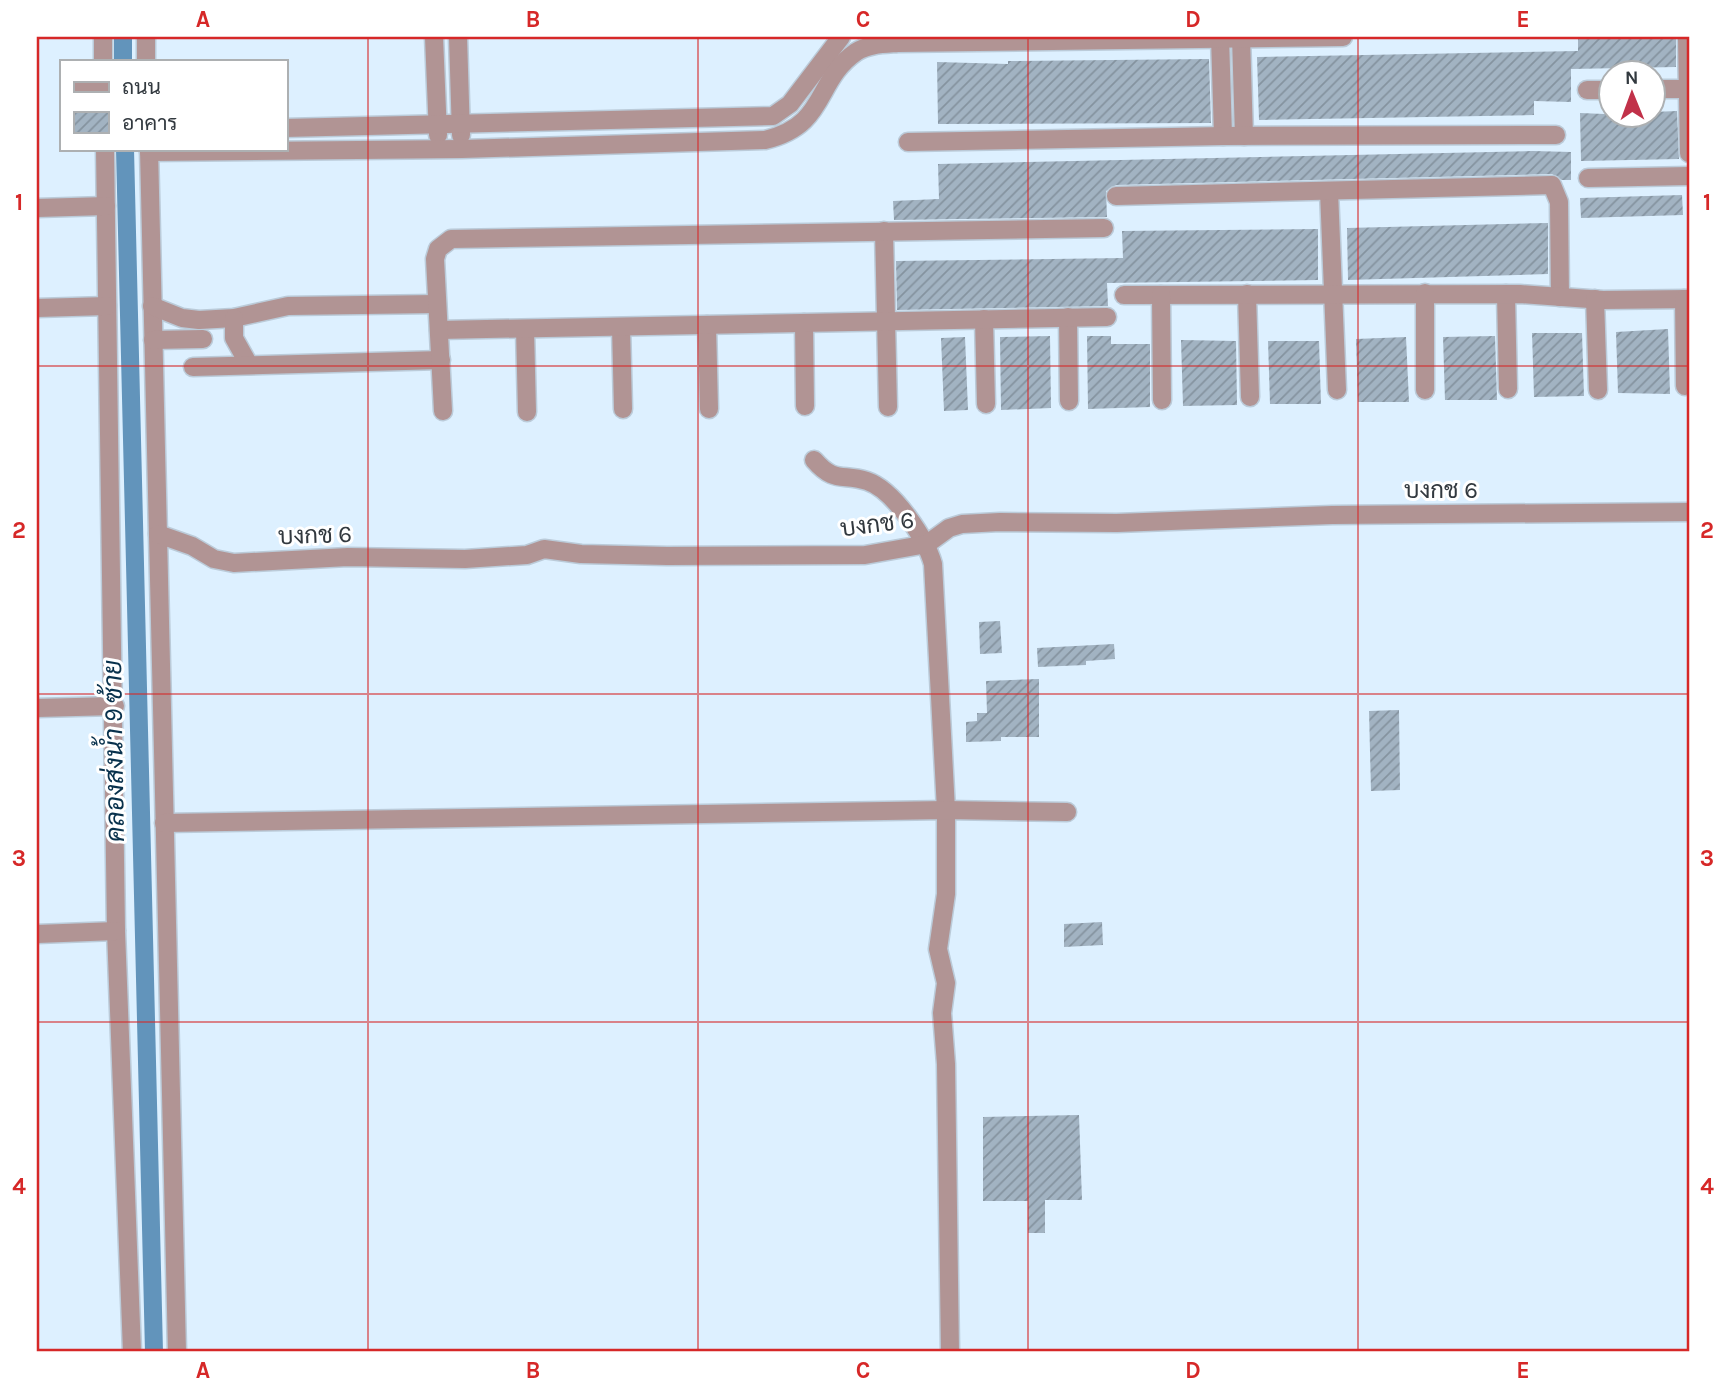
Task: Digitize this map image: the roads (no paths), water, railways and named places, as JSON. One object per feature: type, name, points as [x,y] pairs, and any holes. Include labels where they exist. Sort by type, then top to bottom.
[{"type":"street","points":[[103,37],[103,60]]},
{"type":"street","points":[[146,37],[146,60]]},
{"type":"street","points":[[434,37],[438,149]]},
{"type":"street","points":[[458,37],[462,149]]},
{"type":"street","points":[[287,150],[462,149],[765,140],[783,136],[802,125],[841,37]]},
{"type":"street","points":[[1241,37],[1244,136]]},
{"type":"street","points":[[287,128],[772,116],[790,104],[829,69],[855,53],[872,46],[898,43],[1343,37]]},
{"type":"street","points":[[1687,37],[1689,153]]},
{"type":"street","points":[[1220,38],[1223,136]]},
{"type":"street","points":[[1666,89],[1689,89]]},
{"type":"street","points":[[1587,90],[1596,90]]},
{"type":"street","points":[[908,142],[1223,136],[1556,135]]},
{"type":"street","points":[[105,150],[115,706],[116,932],[132,1352]]},
{"type":"street","points":[[177,1352],[149,151],[223,150]]},
{"type":"street","points":[[1588,178],[1689,177]]},
{"type":"street","points":[[1116,195],[1552,185],[1559,202],[1560,297]]},
{"type":"street","points":[[1329,191],[1338,390]]},
{"type":"street","points":[[37,208],[106,206]]},
{"type":"street","points":[[443,411],[435,259],[438,249],[451,239],[1104,228]]},
{"type":"street","points":[[884,232],[888,407]]},
{"type":"street","points":[[1425,293],[1425,390]]},
{"type":"street","points":[[1124,295],[1425,293],[1686,299],[1685,386]]},
{"type":"street","points":[[1247,294],[1250,397]]},
{"type":"street","points":[[1506,294],[1508,389]]},
{"type":"street","points":[[1161,295],[1162,400]]},
{"type":"street","points":[[1595,299],[1598,390]]},
{"type":"street","points":[[152,306],[182,318],[199,320],[234,317],[288,306],[436,304]]},
{"type":"street","points":[[37,308],[107,306]]},
{"type":"street","points":[[234,317],[234,338],[249,365]]},
{"type":"street","points":[[1068,317],[1069,401]]},
{"type":"street","points":[[439,330],[1107,317]]},
{"type":"street","points":[[984,318],[986,404]]},
{"type":"street","points":[[804,323],[805,406]]},
{"type":"street","points":[[706,325],[709,409]]},
{"type":"street","points":[[621,327],[623,409]]},
{"type":"street","points":[[525,329],[527,412]]},
{"type":"street","points":[[153,340],[234,338]]},
{"type":"street","points":[[193,367],[441,360]]},
{"type":"street","points":[[814,460],[834,477],[876,485],[897,506],[927,544],[935,588],[939,726],[946,810],[946,894],[938,949],[946,983],[942,1013],[946,1064],[950,1352]]},
{"type":"street","name":"บงกช 6","points":[[158,534],[192,546],[214,559],[234,563],[348,557],[465,559],[527,555],[544,549],[571,553],[655,556],[865,555],[927,544],[949,528],[1000,522],[1117,523],[1332,515],[1689,512]]},
{"type":"street","points":[[37,708],[115,706]]},
{"type":"street","points":[[164,823],[946,810],[1067,812]]},
{"type":"street","points":[[37,934],[116,932]]},
{"type":"waterway","name":"คลองส่งน้ำ 9 ซ้าย","points":[[123,37],[123,60]]},
{"type":"waterway","name":"คลองส่งน้ำ 9 ซ้าย","points":[[125,150],[154,1352]]}]
